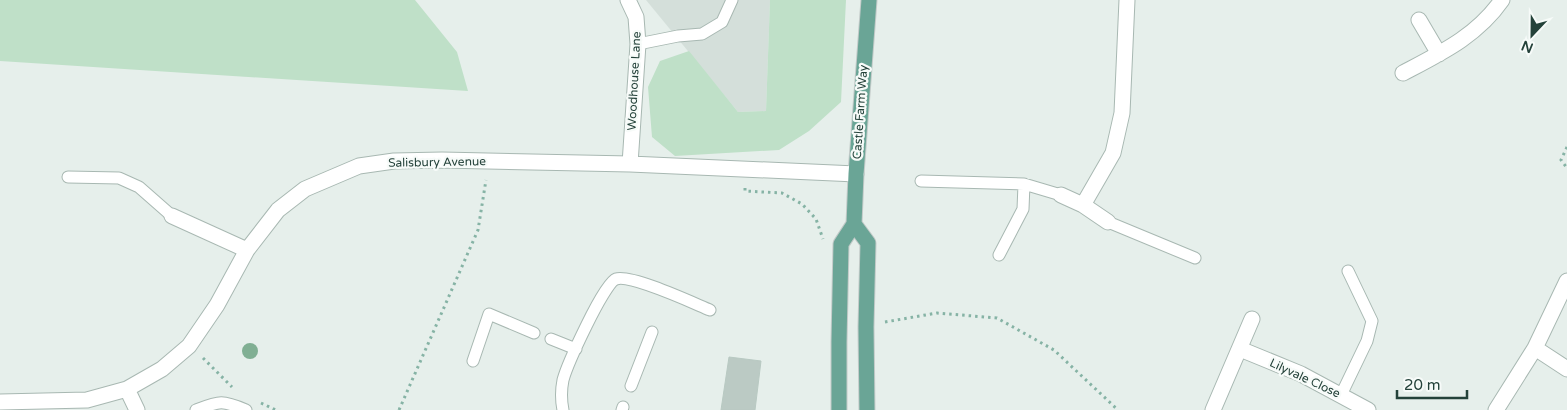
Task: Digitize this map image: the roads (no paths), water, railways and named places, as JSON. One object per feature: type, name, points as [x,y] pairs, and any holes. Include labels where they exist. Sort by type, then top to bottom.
[{"type":"main road","name":"Castle Farm Way","points":[[839,410],[838,342],[841,244],[854,224],[869,0]]},
{"type":"main road","points":[[854,224],[868,243],[866,410]]},
{"type":"street","name":"Woodhouse Lane","points":[[628,0],[636,17],[638,44],[630,164]]},
{"type":"street","points":[[1083,205],[1113,153],[1122,113],[1127,0]]},
{"type":"street","points":[[1403,73],[1439,54],[1475,31],[1502,0]]},
{"type":"street","points":[[1419,20],[1439,54]]},
{"type":"street","name":"Salisbury Avenue","points":[[0,402],[87,400],[127,390],[162,369],[189,346],[217,305],[247,250],[278,210],[306,189],[359,166],[394,161],[442,160],[630,164],[856,174]]},
{"type":"street","points":[[1061,195],[1083,205],[1108,222]]},
{"type":"street","points":[[172,216],[247,250]]},
{"type":"street","points":[[1496,410],[1535,348],[1567,281]]},
{"type":"street","points":[[1213,410],[1252,319]]},
{"type":"street","points":[[1535,348],[1567,369]]},
{"type":"street","name":"Lilyvale Close","points":[[1240,349],[1301,374],[1368,410]]},
{"type":"street","points":[[127,390],[138,410]]},
{"type":"lane","points":[[638,44],[678,36],[702,34],[722,22],[732,0]]},
{"type":"lane","points":[[68,177],[119,178],[139,187],[172,216]]},
{"type":"lane","points":[[921,181],[1024,184],[1061,195]]},
{"type":"lane","points":[[999,256],[1022,209],[1024,184]]},
{"type":"lane","points":[[1108,222],[1195,258]]},
{"type":"lane","points":[[1341,395],[1367,341],[1372,321],[1348,271]]},
{"type":"lane","points":[[563,410],[562,384],[567,369],[607,286],[616,278],[634,280],[710,310]]},
{"type":"lane","points":[[473,361],[489,314],[534,333]]},
{"type":"lane","points":[[631,386],[652,332]]},
{"type":"lane","points":[[551,339],[576,350]]},
{"type":"lane","points":[[196,410],[218,402],[226,402],[246,410]]}]
